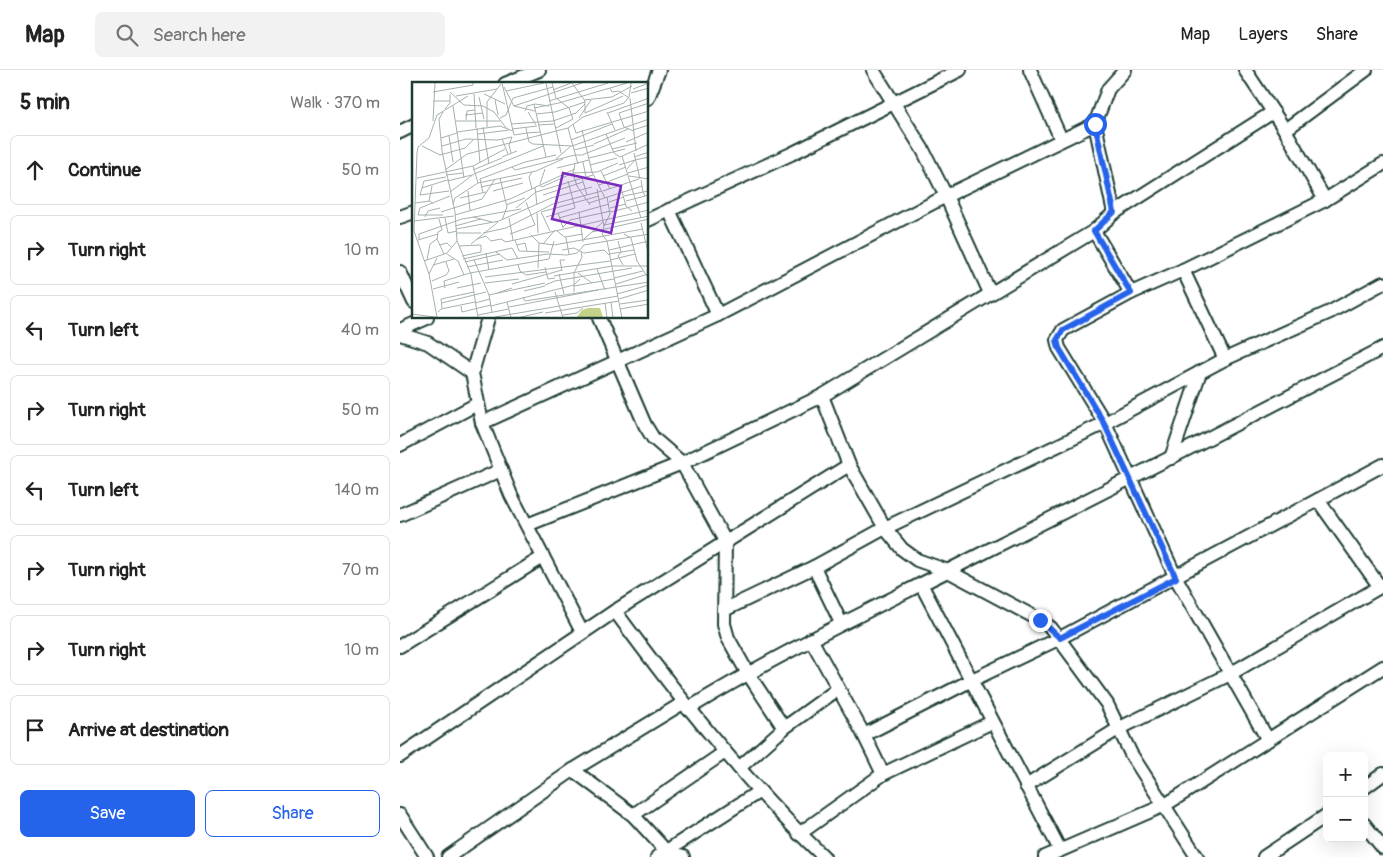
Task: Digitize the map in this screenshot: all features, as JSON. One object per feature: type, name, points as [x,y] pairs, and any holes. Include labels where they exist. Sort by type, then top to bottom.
[{"type":"street","points":[[510,82],[539,70]]},
{"type":"street","points":[[649,96],[660,70]]},
{"type":"street","points":[[873,70],[907,122],[946,196],[990,293]]},
{"type":"street","points":[[649,220],[791,154],[960,70]]},
{"type":"street","points":[[1030,70],[1061,139]]},
{"type":"street","points":[[1114,212],[1095,124],[1108,89],[1124,70]]},
{"type":"street","points":[[1245,70],[1285,130],[1325,200]]},
{"type":"street","points":[[1285,130],[1366,70]]},
{"type":"street","points":[[527,525],[682,463],[822,396],[1094,231],[1114,212],[1273,112]]},
{"type":"street","points":[[482,423],[718,315],[946,196],[1095,124]]},
{"type":"street","points":[[400,132],[412,126]]},
{"type":"street","points":[[1268,740],[1176,578],[1104,423],[1059,348],[1057,340],[1063,330],[1131,293],[1183,270],[1325,200],[1383,164]]},
{"type":"street","points":[[668,210],[718,315]]},
{"type":"street","points":[[400,217],[412,213]]},
{"type":"street","points":[[1094,231],[1131,293]]},
{"type":"street","points":[[1183,270],[1225,359]]},
{"type":"street","points":[[400,272],[412,298]]},
{"type":"street","points":[[724,610],[814,567],[885,528],[1104,423],[1225,359],[1330,312],[1383,283]]},
{"type":"street","points":[[400,330],[421,319]]},
{"type":"street","points":[[488,319],[472,374],[482,423],[501,470],[527,525],[582,632]]},
{"type":"street","points":[[599,319],[644,425],[653,438],[682,463],[725,541],[724,624],[728,638],[747,672],[784,728]]},
{"type":"street","points":[[400,334],[428,343],[472,374]]},
{"type":"street","points":[[448,857],[573,770],[747,672],[1130,479],[1383,348]]},
{"type":"street","points":[[1171,458],[1200,372]]},
{"type":"street","points":[[822,396],[849,465],[885,528],[902,549],[917,560],[948,571],[1040,620],[1060,638],[1107,704],[1131,754],[1197,857]]},
{"type":"street","points":[[400,445],[477,404]]},
{"type":"street","points":[[400,756],[614,611],[849,465]]},
{"type":"street","points":[[864,735],[1176,578],[1383,465]]},
{"type":"street","points":[[400,515],[501,470]]},
{"type":"street","points":[[1026,786],[1118,729],[1230,674],[1382,586],[1318,500]]},
{"type":"street","points":[[400,646],[543,557]]},
{"type":"street","points":[[814,567],[842,623]]},
{"type":"street","points":[[921,584],[1060,850]]},
{"type":"street","points":[[614,611],[686,706],[725,752],[799,834],[824,857]]},
{"type":"street","points":[[811,639],[864,735],[883,774]]},
{"type":"street","points":[[1045,857],[1164,805],[1382,671]]},
{"type":"street","points":[[739,768],[784,728],[838,689]]},
{"type":"street","points":[[799,834],[883,774],[992,722]]},
{"type":"street","points":[[633,816],[725,752]]},
{"type":"street","points":[[573,770],[633,816],[662,854],[683,857]]},
{"type":"street","points":[[1368,785],[1383,774]]},
{"type":"street","points":[[662,854],[760,791]]},
{"type":"street","points":[[400,815],[427,857]]},
{"type":"street","points":[[1264,857],[1323,818]]},
{"type":"street","points":[[1368,829],[1383,848]]},
{"type":"street","points":[[1378,857],[1383,854]]},
{"type":"route","points":[[1040,620],[1060,638],[1176,578],[1104,423],[1059,348],[1057,340],[1063,330],[1131,293],[1094,231],[1114,212],[1095,124]]}]
